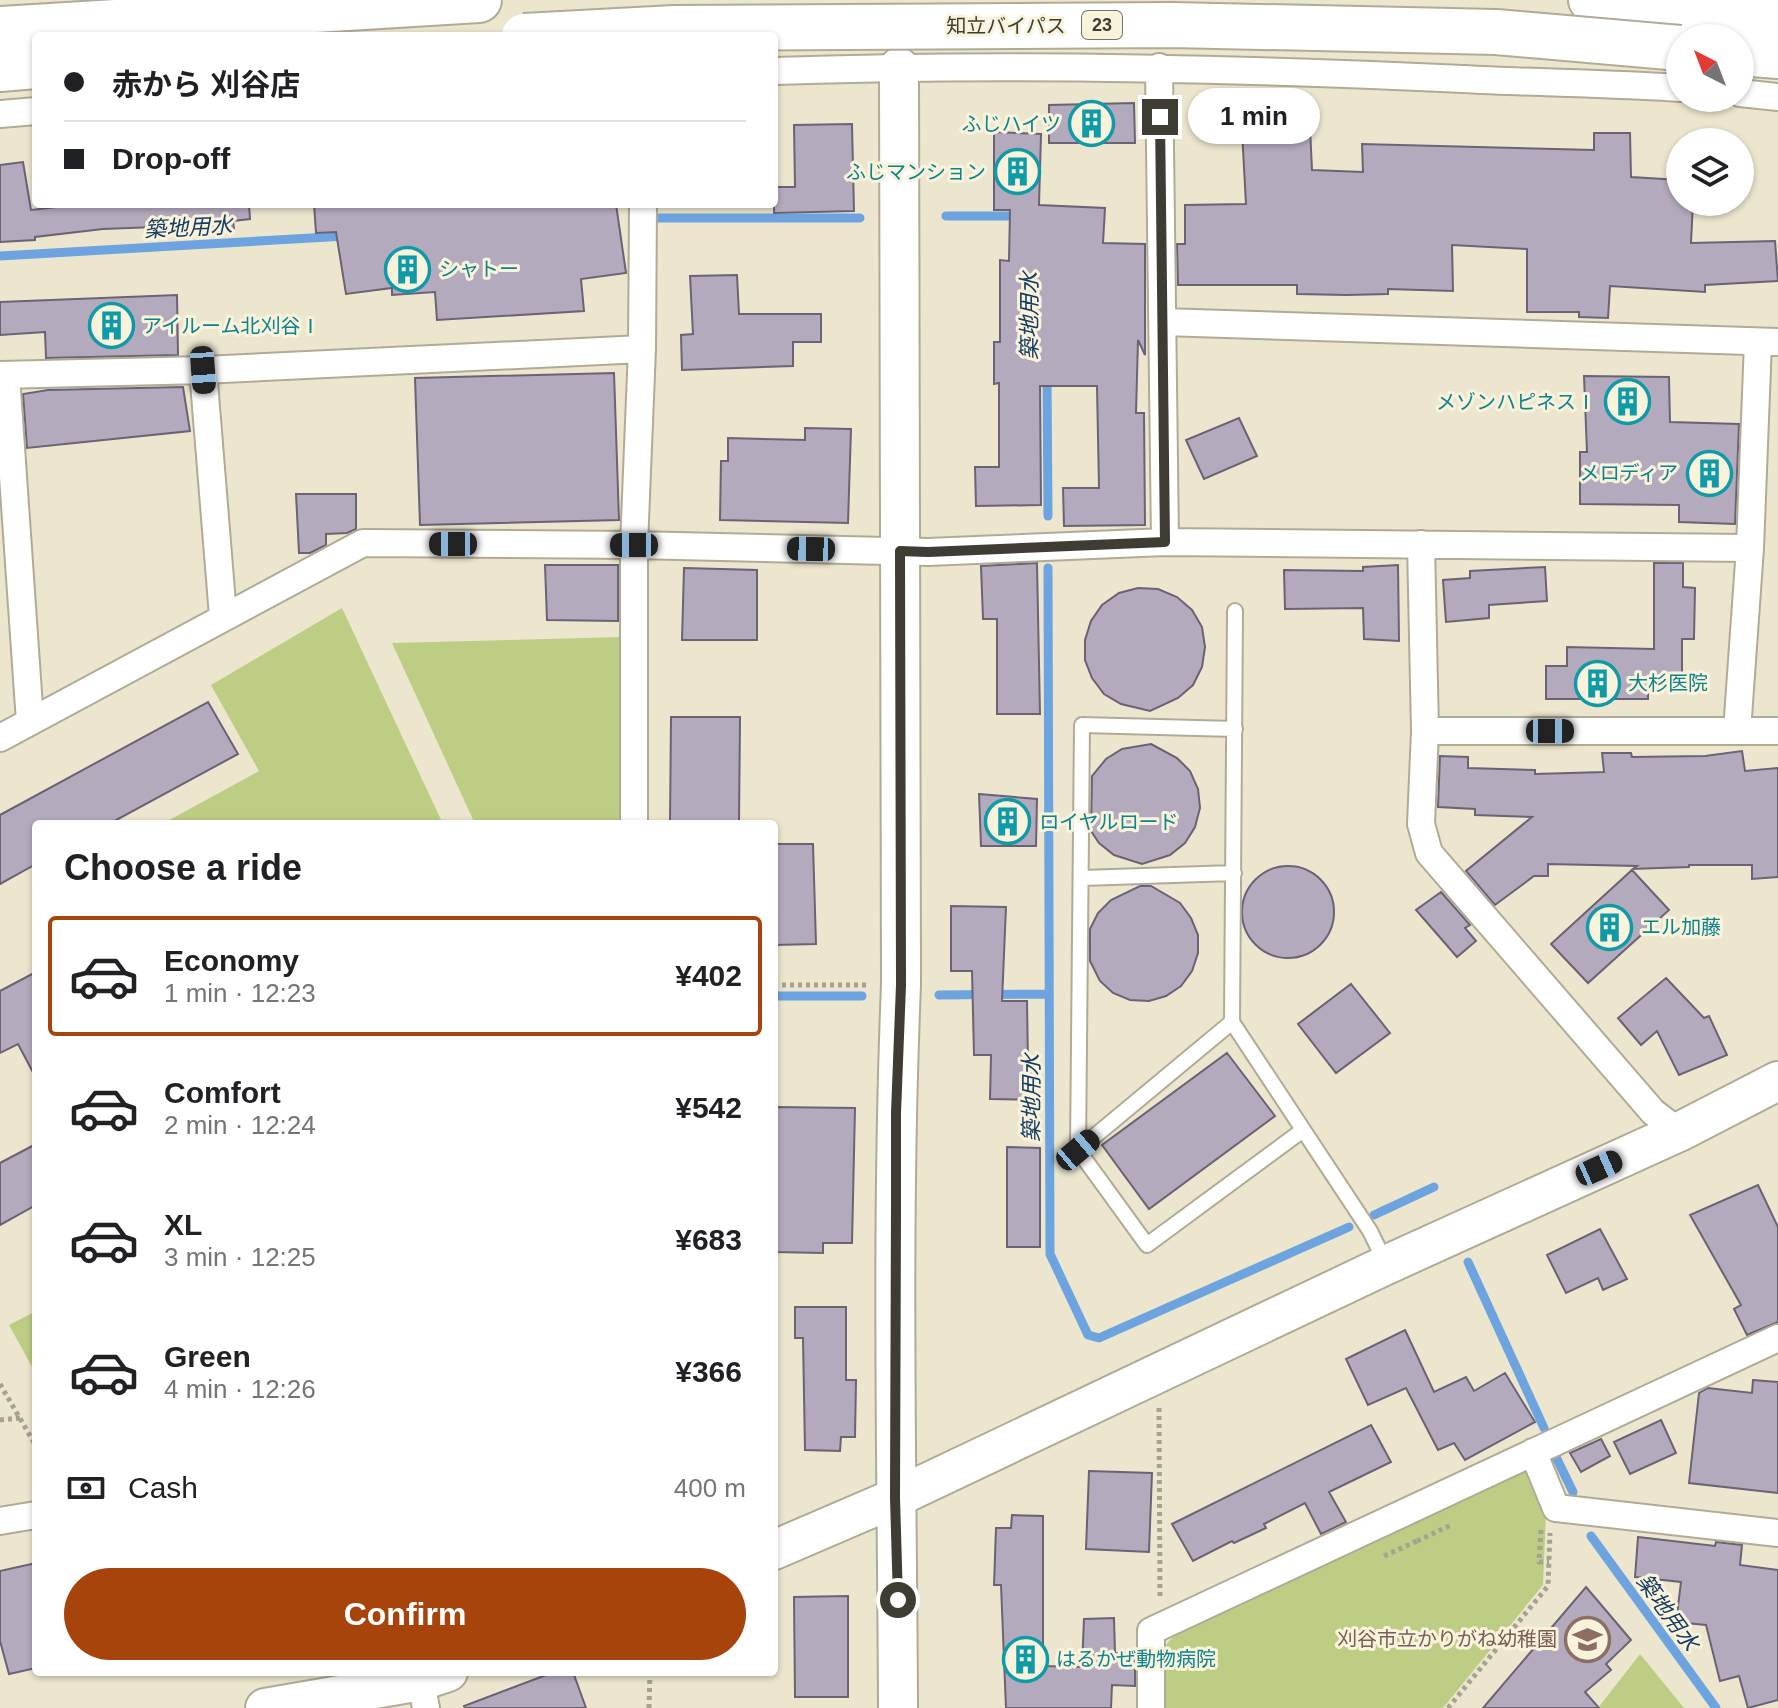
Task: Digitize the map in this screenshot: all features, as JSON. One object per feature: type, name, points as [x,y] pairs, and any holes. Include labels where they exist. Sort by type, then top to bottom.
[{"type":"highway","points":[[0,29],[479,0]]},
{"type":"highway","points":[[1591,0],[1778,18]]},
{"type":"highway","name":"知立バイパス","points":[[599,32],[674,28],[1172,25],[1496,32],[1666,47]]},
{"type":"highway","points":[[1754,54],[1778,56]]},
{"type":"highway","points":[[0,69],[32,66]]},
{"type":"street","points":[[0,15],[220,0]]},
{"type":"street","points":[[898,1708],[895,1498],[896,1113],[901,985],[899,0]]},
{"type":"street","points":[[778,71],[899,67],[1159,67],[1666,87]]},
{"type":"street","points":[[1159,67],[1165,542]]},
{"type":"street","points":[[1754,94],[1778,97]]},
{"type":"street","points":[[0,114],[32,111]]},
{"type":"street","points":[[634,820],[634,545],[642,349],[643,208]]},
{"type":"street","points":[[1163,322],[1768,342],[1737,731]]},
{"type":"street","points":[[30,722],[3,375],[203,370],[642,349]]},
{"type":"street","points":[[203,370],[223,616]]},
{"type":"street","points":[[0,738],[363,543],[928,552],[1165,542],[1750,548]]},
{"type":"street","points":[[1421,544],[1425,731],[1421,824],[1429,853],[1653,1112],[1679,1132]]},
{"type":"street","points":[[1425,731],[1778,731]]},
{"type":"street","points":[[778,1548],[895,1498],[1386,1265],[1679,1132],[1778,1081]]},
{"type":"street","points":[[1151,1708],[1151,1631],[1778,1338]]},
{"type":"street","points":[[1533,1452],[1556,1508],[1778,1533]]},
{"type":"street","points":[[0,1521],[32,1516]]},
{"type":"street","points":[[265,1708],[429,1683]]},
{"type":"lane","points":[[1235,611],[1232,1022],[1370,1231],[1386,1265]]},
{"type":"lane","points":[[1235,729],[1082,725],[1078,1150],[1147,1245],[1303,1130]]},
{"type":"lane","points":[[1082,878],[1234,873]]},
{"type":"lane","points":[[1078,1150],[1232,1022]]},
{"type":"path","points":[[778,985],[901,985]]},
{"type":"path","points":[[0,1384],[32,1439]]},
{"type":"path","points":[[1159,1400],[1161,1627]]},
{"type":"path","points":[[0,1420],[20,1418]]},
{"type":"path","points":[[1448,1708],[1548,1586],[1551,1519],[1556,1508]]},
{"type":"path","points":[[1539,1562],[1549,1562]]},
{"type":"path","points":[[649,1708],[650,1676]]},
{"type":"green space","points":[[342,608],[441,820],[169,820],[259,771],[211,685]]},
{"type":"green space","points":[[621,637],[620,820],[473,820],[392,643]]},
{"type":"green space","points":[[32,1313],[32,1367],[9,1325]]},
{"type":"green space","points":[[1525,1469],[1546,1514],[1543,1585],[1443,1708],[1164,1708],[1164,1647],[1177,1632]]},
{"type":"green space","points":[[1640,1654],[1684,1708],[1598,1708]]},
{"type":"building","name":"ふじハイツ","points":[[1134,103],[1135,143],[1049,143],[1049,105]]},
{"type":"building","points":[[852,124],[854,211],[774,213],[774,208],[778,208],[778,187],[795,187],[794,125]]},
{"type":"building","points":[[1310,128],[1312,170],[1363,172],[1362,144],[1594,150],[1594,133],[1630,133],[1631,177],[1666,179],[1666,216],[1692,216],[1691,243],[1775,241],[1778,281],[1705,285],[1705,292],[1610,286],[1608,318],[1579,317],[1579,312],[1527,312],[1527,249],[1452,245],[1453,291],[1388,289],[1388,294],[1297,294],[1297,285],[1178,285],[1177,244],[1185,244],[1185,205],[1246,204],[1242,131]]},
{"type":"building","points":[[994,132],[1041,134],[1039,205],[1105,208],[1103,243],[1145,244],[1145,355],[1138,340],[1136,413],[1144,413],[1145,525],[1064,526],[1063,488],[1099,488],[1097,386],[1040,386],[1041,505],[976,506],[975,467],[999,467],[999,383],[994,384],[994,342],[1000,342],[1000,260],[1009,261],[1010,210],[994,210]]},
{"type":"building","points":[[23,162],[31,210],[249,208],[250,219],[233,221],[234,229],[200,232],[199,226],[155,231],[155,227],[103,229],[0,242],[0,165]]},
{"type":"building","points":[[314,208],[617,208],[626,273],[581,279],[584,311],[437,320],[435,292],[392,295],[392,288],[346,294],[336,232],[316,233]]},
{"type":"building","points":[[737,275],[739,314],[821,314],[821,342],[793,342],[793,366],[682,370],[681,335],[693,334],[690,276]]},
{"type":"building","name":"アイルーム北刈谷Ⅰ","points":[[177,295],[178,355],[46,358],[45,332],[0,335],[0,302]]},
{"type":"building","points":[[614,373],[619,520],[420,525],[415,378]]},
{"type":"building","points":[[1584,376],[1669,377],[1670,422],[1739,424],[1735,524],[1679,522],[1679,505],[1580,504],[1580,452],[1587,452]]},
{"type":"building","points":[[183,387],[190,431],[27,448],[23,394],[48,390]]},
{"type":"building","points":[[1239,418],[1257,456],[1204,479],[1186,440]]},
{"type":"building","points":[[805,428],[851,429],[848,523],[720,520],[721,461],[728,461],[728,438],[805,440]]},
{"type":"building","points":[[296,494],[356,494],[356,529],[347,533],[326,534],[326,545],[310,553],[299,553]]},
{"type":"building","points":[[1037,563],[1040,714],[997,714],[997,619],[983,619],[981,566]]},
{"type":"building","points":[[1654,563],[1683,563],[1683,587],[1695,588],[1694,639],[1682,639],[1682,684],[1648,683],[1648,699],[1546,699],[1546,666],[1567,666],[1567,647],[1654,649]]},
{"type":"building","points":[[545,565],[618,565],[618,621],[547,620]]},
{"type":"building","points":[[1398,565],[1399,641],[1364,639],[1363,608],[1285,609],[1284,570],[1363,571],[1363,567]]},
{"type":"building","points":[[1545,567],[1547,601],[1489,605],[1489,618],[1446,622],[1443,580],[1470,578],[1470,571]]},
{"type":"building","points":[[684,568],[757,570],[757,640],[682,640]]},
{"type":"building","points":[[1138,588],[1158,589],[1177,597],[1192,610],[1202,627],[1205,647],[1202,667],[1193,685],[1178,698],[1150,711],[1121,704],[1104,694],[1092,678],[1085,660],[1085,640],[1091,621],[1102,605],[1119,593]]},
{"type":"building","points":[[208,702],[238,754],[116,820],[32,820],[32,866],[0,884],[0,815]]},
{"type":"building","points":[[671,717],[740,717],[739,820],[670,820]]},
{"type":"building","points":[[1151,744],[1177,758],[1190,771],[1198,789],[1200,808],[1195,827],[1185,843],[1170,855],[1142,864],[1114,855],[1099,843],[1091,831],[1092,776],[1106,759],[1122,749]]},
{"type":"building","points":[[1742,751],[1745,771],[1778,768],[1778,877],[1752,879],[1752,865],[1633,869],[1637,866],[1548,864],[1548,876],[1534,876],[1495,905],[1466,871],[1532,817],[1475,815],[1475,809],[1438,807],[1440,756],[1468,757],[1468,768],[1535,770],[1535,774],[1604,772],[1602,753],[1631,753],[1632,757],[1705,756]]},
{"type":"building","name":"ロイヤルロード","points":[[979,794],[1037,799],[1036,846],[981,846]]},
{"type":"building","points":[[778,844],[813,844],[816,944],[778,945]]},
{"type":"building","points":[[1288,866],[1306,869],[1321,879],[1331,894],[1334,912],[1331,930],[1321,945],[1306,955],[1288,958],[1270,955],[1255,945],[1245,930],[1242,912],[1245,894],[1255,879],[1270,869]]},
{"type":"building","name":"エル加藤","points":[[1632,870],[1669,910],[1588,983],[1551,944]]},
{"type":"building","points":[[1140,886],[1151,886],[1180,903],[1198,935],[1198,953],[1192,971],[1181,986],[1166,996],[1149,1001],[1130,1000],[1113,993],[1100,981],[1090,961],[1090,929],[1098,913],[1111,900]]},
{"type":"building","points":[[1441,892],[1470,925],[1465,928],[1476,941],[1457,957],[1416,910]]},
{"type":"building","points":[[951,906],[1006,907],[1002,1001],[1027,1001],[1028,1064],[1037,1064],[1035,1100],[990,1099],[991,1055],[974,1055],[972,971],[951,971]]},
{"type":"building","points":[[32,974],[32,1070],[18,1044],[0,1053],[0,991]]},
{"type":"building","points":[[1666,978],[1704,1018],[1709,1016],[1727,1055],[1679,1075],[1657,1031],[1641,1045],[1618,1018]]},
{"type":"building","points":[[1351,984],[1390,1033],[1336,1073],[1298,1024]]},
{"type":"building","points":[[1227,1053],[1275,1116],[1149,1209],[1102,1145]]},
{"type":"building","points":[[778,1107],[855,1108],[852,1243],[823,1243],[823,1253],[778,1252]]},
{"type":"building","points":[[32,1146],[32,1207],[0,1225],[0,1163]]},
{"type":"building","points":[[1007,1147],[1040,1148],[1040,1247],[1007,1247]]},
{"type":"building","points":[[1758,1185],[1778,1227],[1778,1322],[1747,1335],[1734,1309],[1741,1305],[1690,1215]]},
{"type":"building","points":[[1600,1229],[1627,1279],[1603,1290],[1598,1278],[1566,1293],[1547,1255]]},
{"type":"building","points":[[795,1307],[846,1307],[846,1380],[856,1380],[855,1437],[841,1437],[840,1451],[805,1450],[803,1338],[795,1338]]},
{"type":"building","points":[[1405,1330],[1434,1392],[1466,1377],[1474,1391],[1505,1373],[1535,1422],[1465,1460],[1454,1443],[1438,1450],[1406,1388],[1368,1405],[1346,1359]]},
{"type":"building","points":[[1753,1380],[1778,1382],[1778,1493],[1689,1483],[1699,1393],[1708,1388],[1752,1393]]},
{"type":"building","points":[[1661,1420],[1676,1453],[1630,1474],[1614,1442]]},
{"type":"building","points":[[1371,1425],[1391,1462],[1329,1492],[1346,1522],[1321,1534],[1305,1503],[1264,1524],[1266,1528],[1193,1561],[1172,1524]]},
{"type":"building","points":[[1601,1439],[1610,1456],[1581,1472],[1570,1453]]},
{"type":"building","points":[[1089,1471],[1152,1473],[1149,1552],[1086,1549]]},
{"type":"building","points":[[1012,1515],[1043,1516],[1043,1666],[1082,1667],[1084,1619],[1114,1618],[1115,1653],[1135,1654],[1135,1686],[1112,1685],[1111,1708],[1006,1708],[1001,1585],[994,1585],[996,1528],[1011,1528]]},
{"type":"building","points":[[1638,1537],[1715,1546],[1716,1542],[1742,1545],[1740,1565],[1778,1570],[1778,1700],[1748,1708],[1739,1676],[1720,1681],[1706,1625],[1676,1622],[1681,1582],[1635,1577]]},
{"type":"building","points":[[32,1564],[32,1669],[9,1674],[0,1641],[0,1571]]},
{"type":"building","points":[[1586,1587],[1631,1640],[1606,1664],[1611,1670],[1585,1692],[1599,1708],[1483,1708]]},
{"type":"building","points":[[848,1596],[848,1697],[795,1697],[794,1597]]},
{"type":"building","points":[[543,1676],[574,1676],[586,1708],[465,1708]]},
{"type":"waterway","name":"築地用水","points":[[946,216],[1019,216]]},
{"type":"waterway","name":"築地用水","points":[[654,218],[860,218]]},
{"type":"waterway","name":"築地用水","points":[[0,256],[346,236]]},
{"type":"waterway","name":"築地用水","points":[[1047,375],[1048,516]]},
{"type":"waterway","name":"築地用水","points":[[1048,568],[1050,1254],[1088,1335],[1099,1338],[1349,1227]]},
{"type":"waterway","points":[[939,995],[1049,994]]},
{"type":"waterway","points":[[778,996],[862,996]]},
{"type":"waterway","name":"築地用水","points":[[1374,1215],[1434,1187]]},
{"type":"waterway","name":"築地用水","points":[[1468,1262],[1544,1428]]},
{"type":"waterway","name":"築地用水","points":[[1555,1455],[1573,1492]]},
{"type":"waterway","name":"築地用水","points":[[1591,1536],[1716,1708]]},
{"type":"place","name":"ふじハイツ","points":[[1092,124]]},
{"type":"place","name":"ふじマンション","points":[[1017,172]]},
{"type":"place","name":"シャトー","points":[[408,269]]},
{"type":"place","name":"アイルーム北刈谷Ⅰ","points":[[111,326]]},
{"type":"place","name":"メゾンハピネスⅠ","points":[[1627,402]]},
{"type":"place","name":"メロディア","points":[[1709,473]]},
{"type":"place","name":"大杉医院","points":[[1597,683]]},
{"type":"place","name":"ロイヤルロード","points":[[1008,822]]},
{"type":"place","name":"エル加藤","points":[[1610,927]]},
{"type":"place","name":"刈谷市立かりがね幼稚園","points":[[1588,1639]]},
{"type":"place","name":"はるかぜ動物病院","points":[[1025,1659]]},
{"type":"route","points":[[898,1600],[895,1498],[896,1113],[901,985],[900,551],[1165,542],[1160,117]]}]
